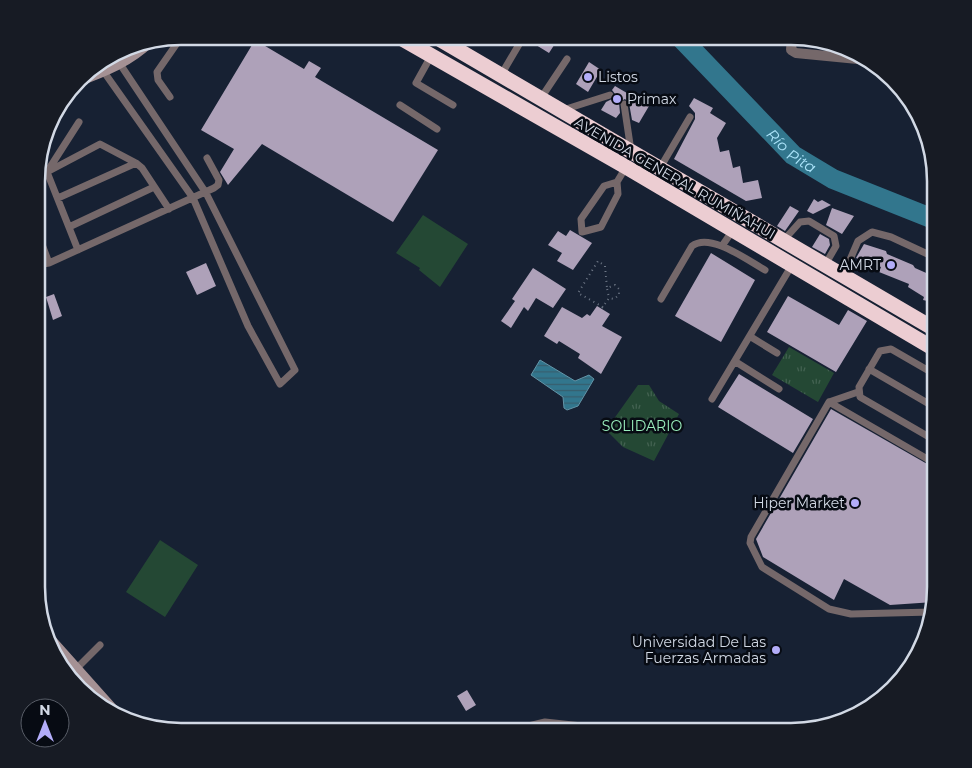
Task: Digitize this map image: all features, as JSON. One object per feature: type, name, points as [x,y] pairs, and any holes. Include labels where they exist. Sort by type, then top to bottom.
[{"type":"highway","name":"AVENIDA GENERAL RUMIÑAHUI","points":[[412,45],[626,167],[927,345]]},
{"type":"highway","name":"AVENIDA GENERAL RUMIÑAHUI","points":[[452,45],[824,266],[927,325]]},
{"type":"street","points":[[791,45],[791,50],[796,53],[849,58]]},
{"type":"street","points":[[107,67],[120,64],[140,51]]},
{"type":"street","points":[[60,650],[105,700]]},
{"type":"lane","points":[[170,97],[158,80],[157,72],[176,45]]},
{"type":"lane","points":[[501,75],[519,45]]},
{"type":"lane","points":[[431,56],[416,83],[452,105]]},
{"type":"lane","points":[[541,98],[567,58]]},
{"type":"lane","points":[[103,70],[193,198],[248,326],[280,384],[295,370],[206,192],[120,64]]},
{"type":"lane","points":[[562,111],[610,95]]},
{"type":"lane","points":[[624,104],[631,151]]},
{"type":"lane","points":[[400,105],[437,129]]},
{"type":"lane","points":[[659,168],[690,117]]},
{"type":"lane","points":[[47,172],[80,122]]},
{"type":"lane","points":[[47,172],[100,144],[142,168],[169,209]]},
{"type":"lane","points":[[45,264],[169,209],[218,185],[218,180],[207,158]]},
{"type":"lane","points":[[58,198],[136,163]]},
{"type":"lane","points":[[617,182],[604,186],[581,219],[582,232],[601,227],[618,194],[617,182],[626,167]]},
{"type":"lane","points":[[47,172],[78,250]]},
{"type":"lane","points":[[69,227],[154,187]]},
{"type":"lane","points":[[783,241],[800,222],[804,221],[809,221],[834,236],[836,246],[824,266]]},
{"type":"lane","points":[[722,246],[733,230]]},
{"type":"lane","points":[[843,276],[858,241],[872,232],[891,237],[927,254]]},
{"type":"lane","points":[[661,299],[692,246],[698,242],[706,241],[722,246],[765,270]]},
{"type":"lane","points":[[45,252],[49,263]]},
{"type":"lane","points":[[712,399],[751,337],[792,264]]},
{"type":"lane","points":[[751,337],[777,353]]},
{"type":"lane","points":[[924,612],[851,614],[829,609],[762,567],[750,543],[751,537],[829,402],[858,392],[880,351],[892,349],[927,370]]},
{"type":"lane","points":[[736,362],[779,389]]},
{"type":"lane","points":[[869,369],[927,403]]},
{"type":"lane","points":[[858,392],[860,397],[927,437]]},
{"type":"lane","points":[[829,402],[927,459]]},
{"type":"lane","points":[[77,668],[100,646]]},
{"type":"lane","points":[[541,723],[554,723]]},
{"type":"path","points":[[598,261],[605,266],[606,288],[609,298],[602,308],[578,293],[598,261]]},
{"type":"path","points":[[606,288],[615,285],[619,290],[619,295],[614,299],[609,298]]},
{"type":"green space","points":[[423,215],[468,244],[440,287],[419,270],[420,268],[396,253]]},
{"type":"green space","points":[[789,347],[834,373],[818,402],[772,375]]},
{"type":"green space","name":"SOLIDARIO","points":[[638,385],[649,385],[659,401],[679,414],[654,461],[623,447],[606,430]]},
{"type":"green space","points":[[160,540],[198,565],[165,617],[126,592]]},
{"type":"water","points":[[540,360],[575,381],[589,375],[594,379],[578,406],[567,410],[564,408],[563,397],[531,375]]},
{"type":"building","points":[[252,45],[263,45],[304,69],[309,61],[321,68],[315,77],[438,150],[393,222],[262,144],[228,185],[220,172],[234,149],[201,130]]},
{"type":"building","points":[[536,45],[554,45],[549,53]]},
{"type":"building","name":"Listos","points":[[589,62],[601,70],[588,92],[576,84]]},
{"type":"building","points":[[615,86],[649,106],[639,123],[632,120],[629,103],[625,99],[619,102],[620,113],[616,118],[601,110],[606,102],[614,98],[615,94],[612,90]]},
{"type":"building","points":[[694,98],[713,108],[710,113],[726,123],[717,138],[720,152],[729,150],[733,168],[740,166],[743,183],[758,180],[762,198],[746,201],[674,159],[695,119],[695,113],[689,106]]},
{"type":"building","points":[[814,199],[818,202],[822,200],[831,205],[813,214],[807,211]]},
{"type":"building","points":[[790,206],[799,211],[785,231],[777,226]]},
{"type":"building","points":[[832,208],[854,216],[842,234],[826,225]]},
{"type":"building","points":[[570,230],[592,243],[573,270],[557,261],[562,253],[548,245],[558,231],[566,236]]},
{"type":"building","points":[[820,234],[829,239],[830,245],[825,254],[812,247]]},
{"type":"building","points":[[864,244],[886,251],[887,254],[927,273],[927,301],[923,300],[924,297],[908,287],[909,284],[879,272],[881,267],[856,258]]},
{"type":"building","points":[[711,253],[755,280],[721,342],[675,316]]},
{"type":"building","points":[[206,263],[216,286],[197,295],[186,272]]},
{"type":"building","points":[[533,268],[566,289],[553,308],[536,298],[528,311],[524,307],[511,328],[501,321],[515,301],[512,299]]},
{"type":"building","points":[[54,294],[62,316],[53,320],[46,297]]},
{"type":"building","points":[[788,296],[839,325],[848,310],[867,321],[836,372],[767,332]]},
{"type":"building","points":[[597,306],[610,314],[602,326],[622,337],[601,374],[578,358],[580,354],[559,341],[557,344],[544,336],[562,307],[582,318],[587,314],[590,316]]},
{"type":"building","points":[[739,374],[813,419],[793,453],[718,407]]},
{"type":"building","name":"Hiper Market","points":[[831,409],[927,464],[926,603],[890,605],[844,579],[834,600],[763,557],[756,539]]},
{"type":"building","points":[[467,690],[476,705],[466,711],[457,696]]},
{"type":"waterway","name":"Río Pita","points":[[688,45],[793,155],[833,179],[927,216]]},
{"type":"place","name":"Listos","points":[[588,77]]},
{"type":"place","name":"Primax","points":[[617,99]]},
{"type":"place","name":"AMRT","points":[[891,265]]},
{"type":"place","name":"Hiper Market","points":[[855,503]]},
{"type":"place","name":"Universidad De Las Fuerzas Armadas","points":[[776,650]]}]
